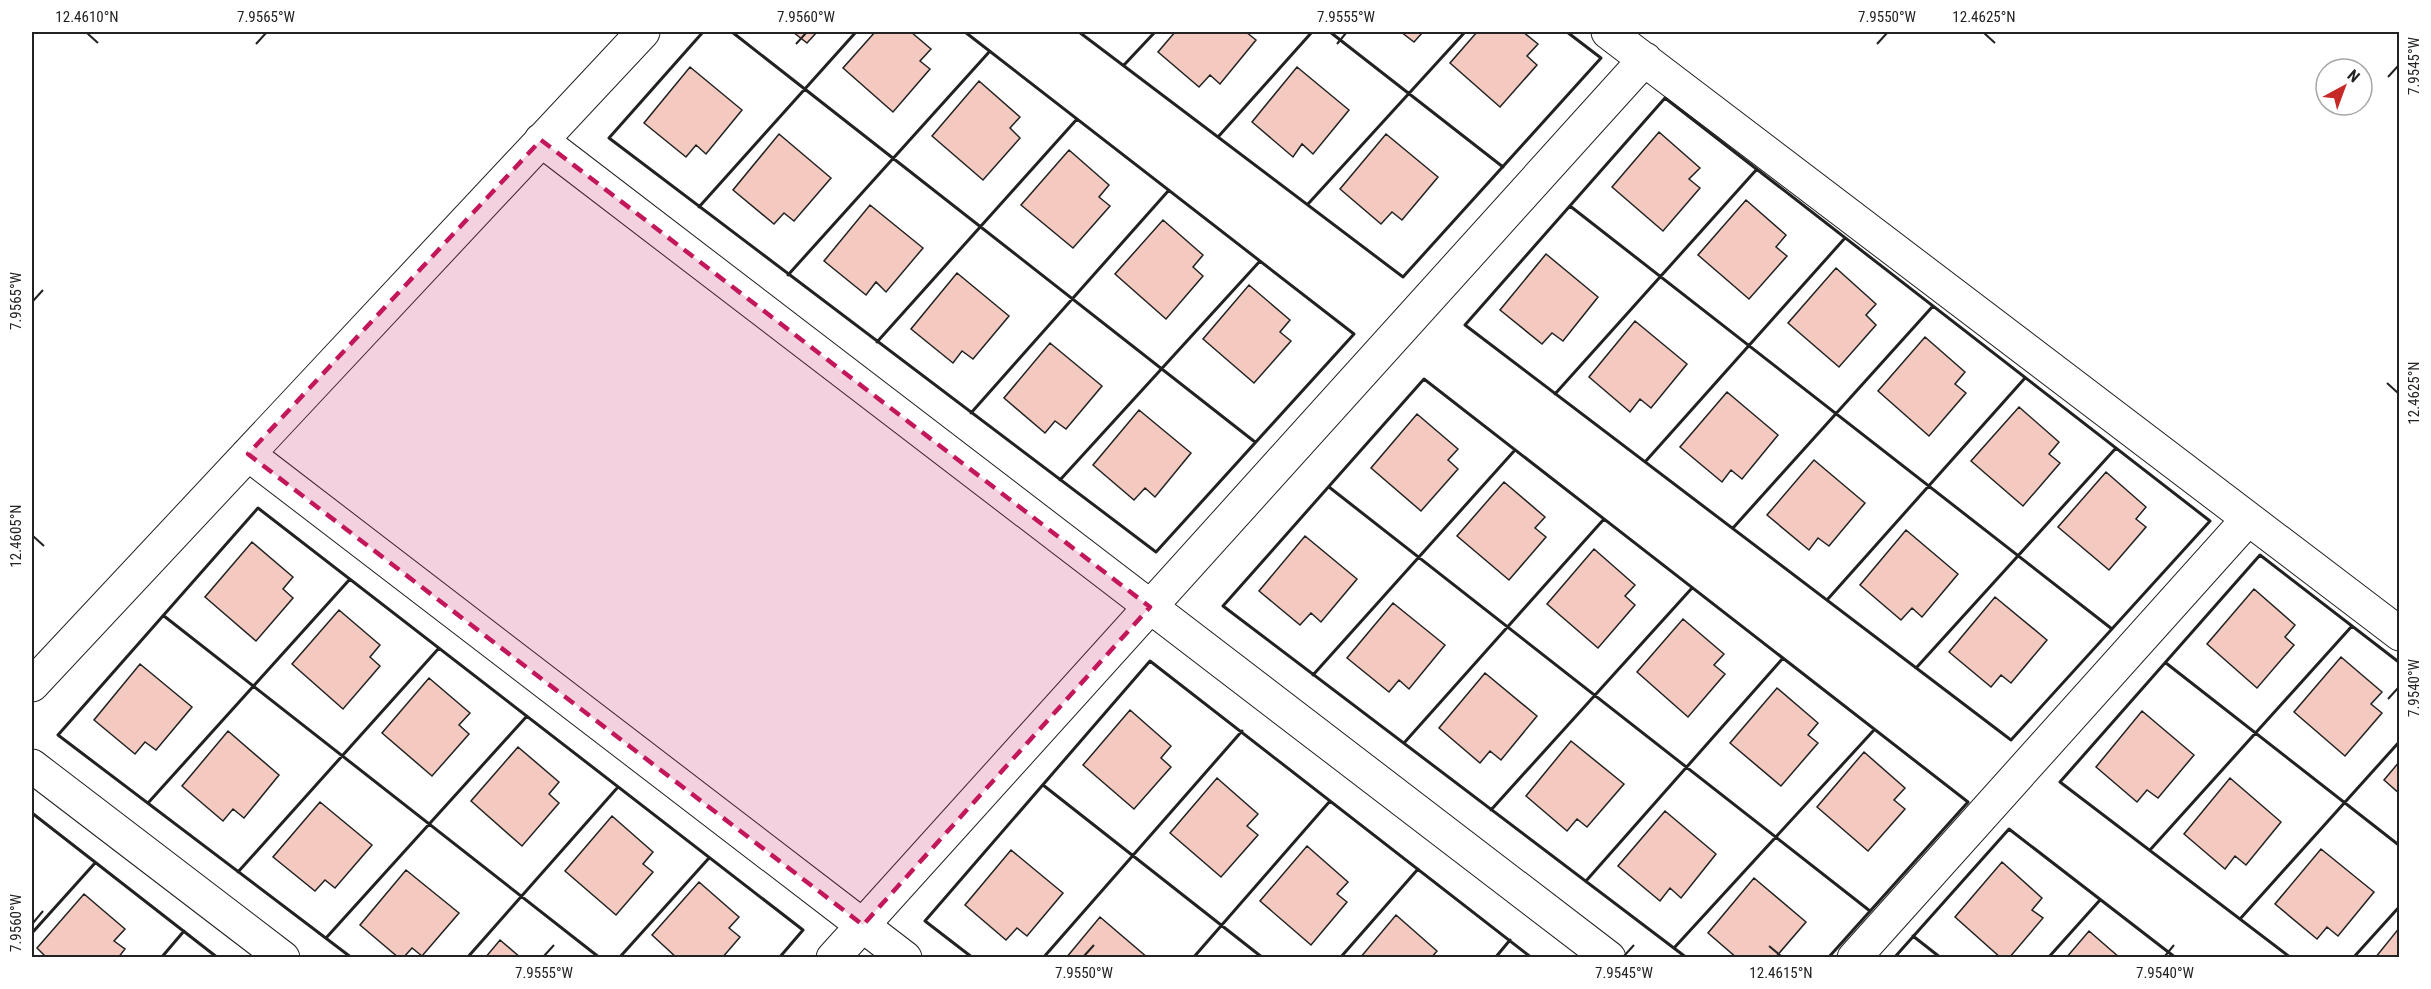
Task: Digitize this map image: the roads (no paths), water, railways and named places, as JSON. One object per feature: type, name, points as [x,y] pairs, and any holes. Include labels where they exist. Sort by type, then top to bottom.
[{"type":"street","points":[[32,685],[643,32]]},
{"type":"street","points":[[1608,32],[2400,634]]},
{"type":"street","points":[[833,957],[1645,59]]},
{"type":"street","points":[[541,140],[1609,957]]},
{"type":"street","points":[[248,454],[905,957]]},
{"type":"street","points":[[1854,957],[2248,519]]},
{"type":"street","points":[[32,766],[283,957]]}]
